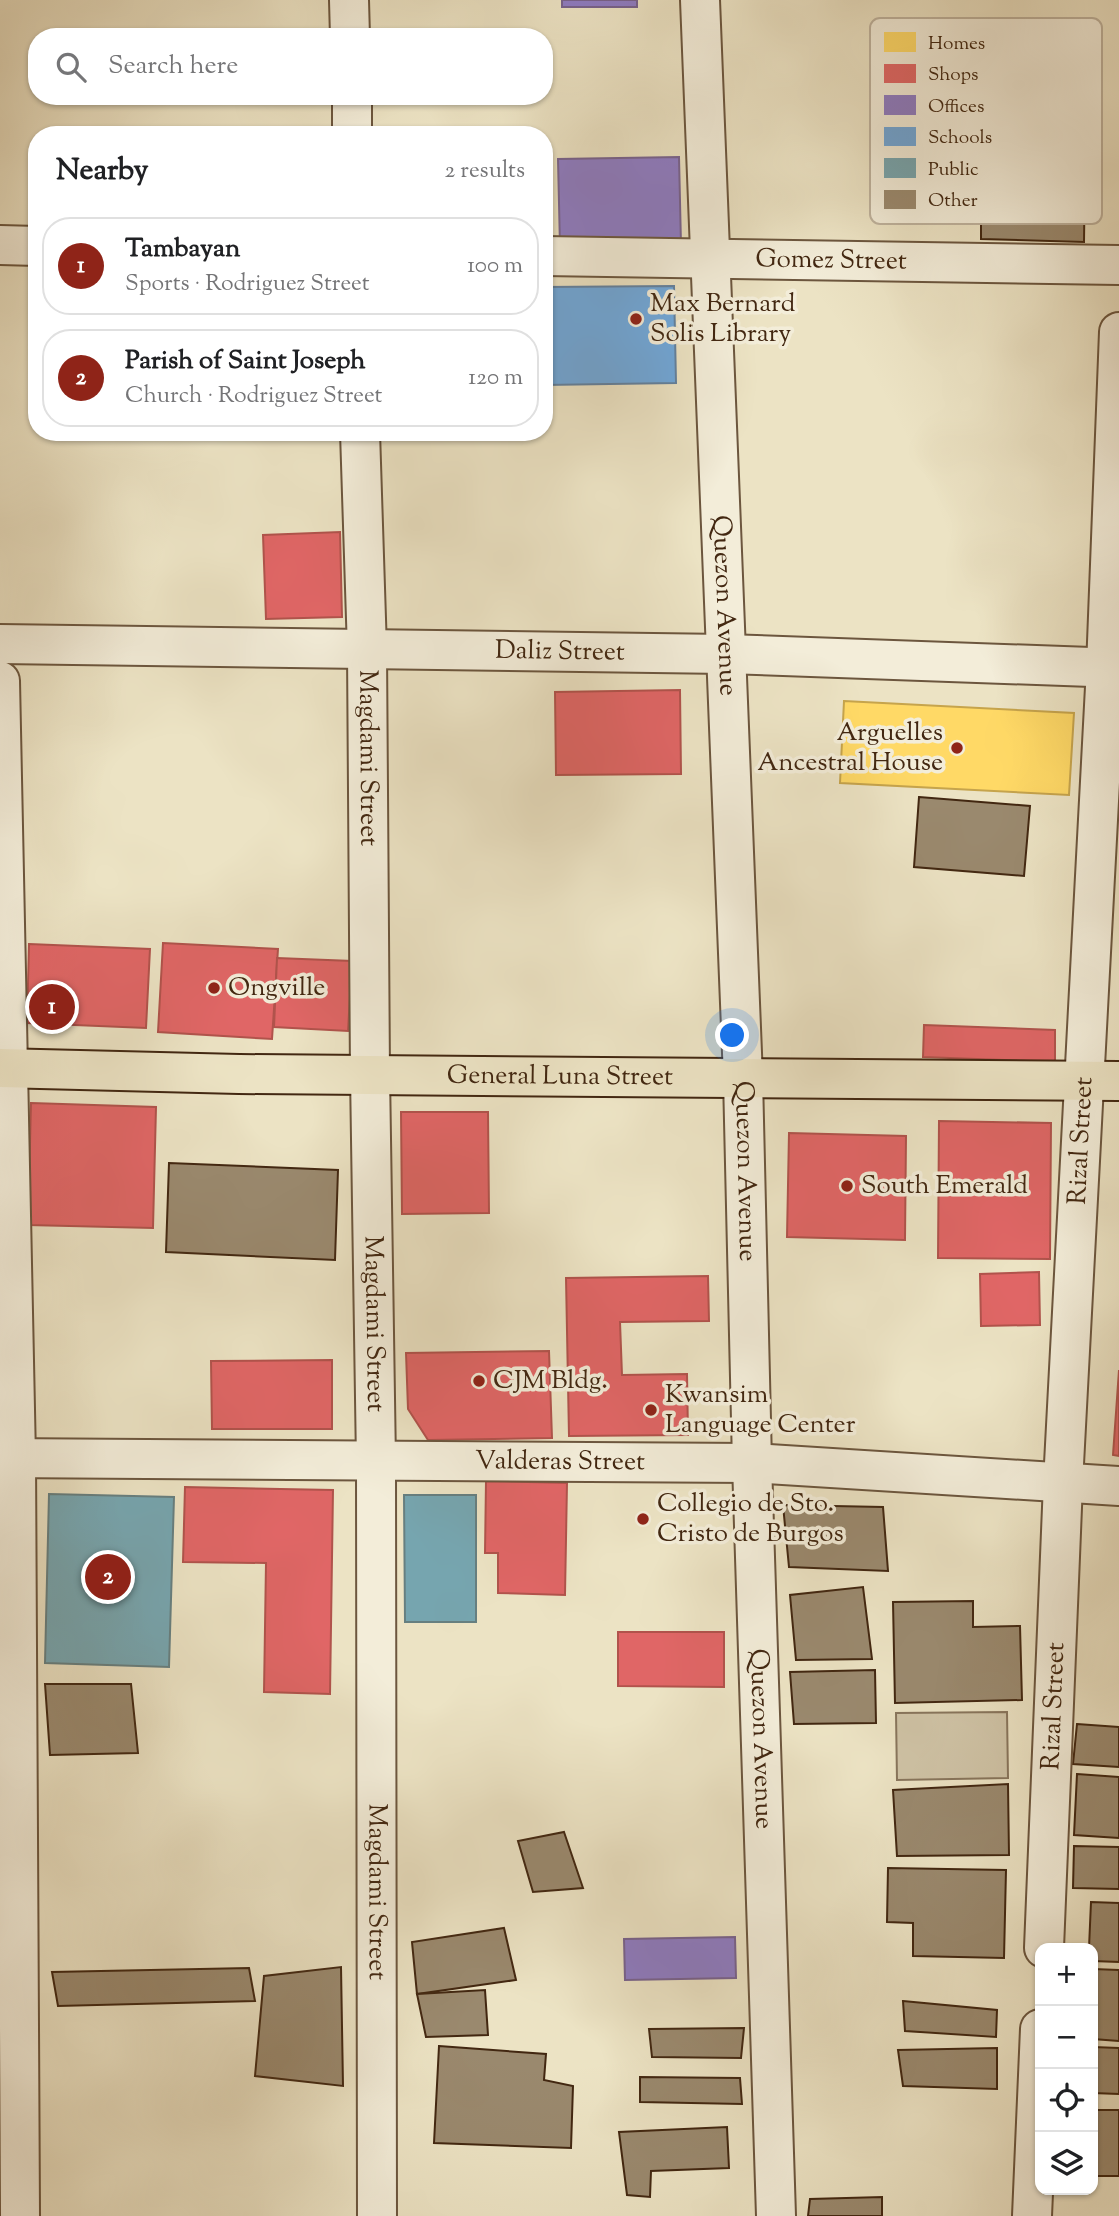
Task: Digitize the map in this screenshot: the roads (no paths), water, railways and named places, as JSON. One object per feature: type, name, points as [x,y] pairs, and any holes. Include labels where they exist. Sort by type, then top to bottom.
[{"type":"main road","name":"General Luna Street","points":[[4,1068],[239,1074],[1102,1081]]},
{"type":"street","points":[[349,0],[350,28]]},
{"type":"street","name":"Quezon Avenue","points":[[700,0],[743,1077],[752,1462],[776,2216]]},
{"type":"street","points":[[352,105],[352,126]]},
{"type":"street","points":[[0,246],[28,246]]},
{"type":"street","name":"Gomez Street","points":[[553,256],[1119,265]]},
{"type":"street","name":"Rizal Street","points":[[1044,1943],[1063,1483],[1102,1081],[1119,332]]},
{"type":"street","name":"Magdami Street","points":[[360,441],[367,650],[376,1462],[377,2216]]},
{"type":"street","name":"Daliz Street","points":[[0,644],[726,654],[1112,668]]},
{"type":"street","points":[[0,681],[8,1458],[20,2216]]},
{"type":"street","name":"Valderas Street","points":[[8,1458],[752,1462],[1119,1486]]},
{"type":"street","points":[[1032,2216],[1038,2069]]},
{"type":"place","name":"Max Bernard Solis Library","points":[[636,319]]},
{"type":"place","name":"Arguelles Ancestral House","points":[[957,748]]},
{"type":"place","name":"Ongville","points":[[214,988]]},
{"type":"place","name":"Tambayan","points":[[52,1007]]},
{"type":"place","name":"South Emerald","points":[[847,1186]]},
{"type":"place","name":"CJM Bldg.","points":[[479,1381]]},
{"type":"place","name":"Kwansim Language Center","points":[[651,1410]]},
{"type":"place","name":"Collegio de Sto. Cristo de Burgos","points":[[643,1519]]},
{"type":"place","name":"Parish of Saint Joseph","points":[[108,1577]]}]
